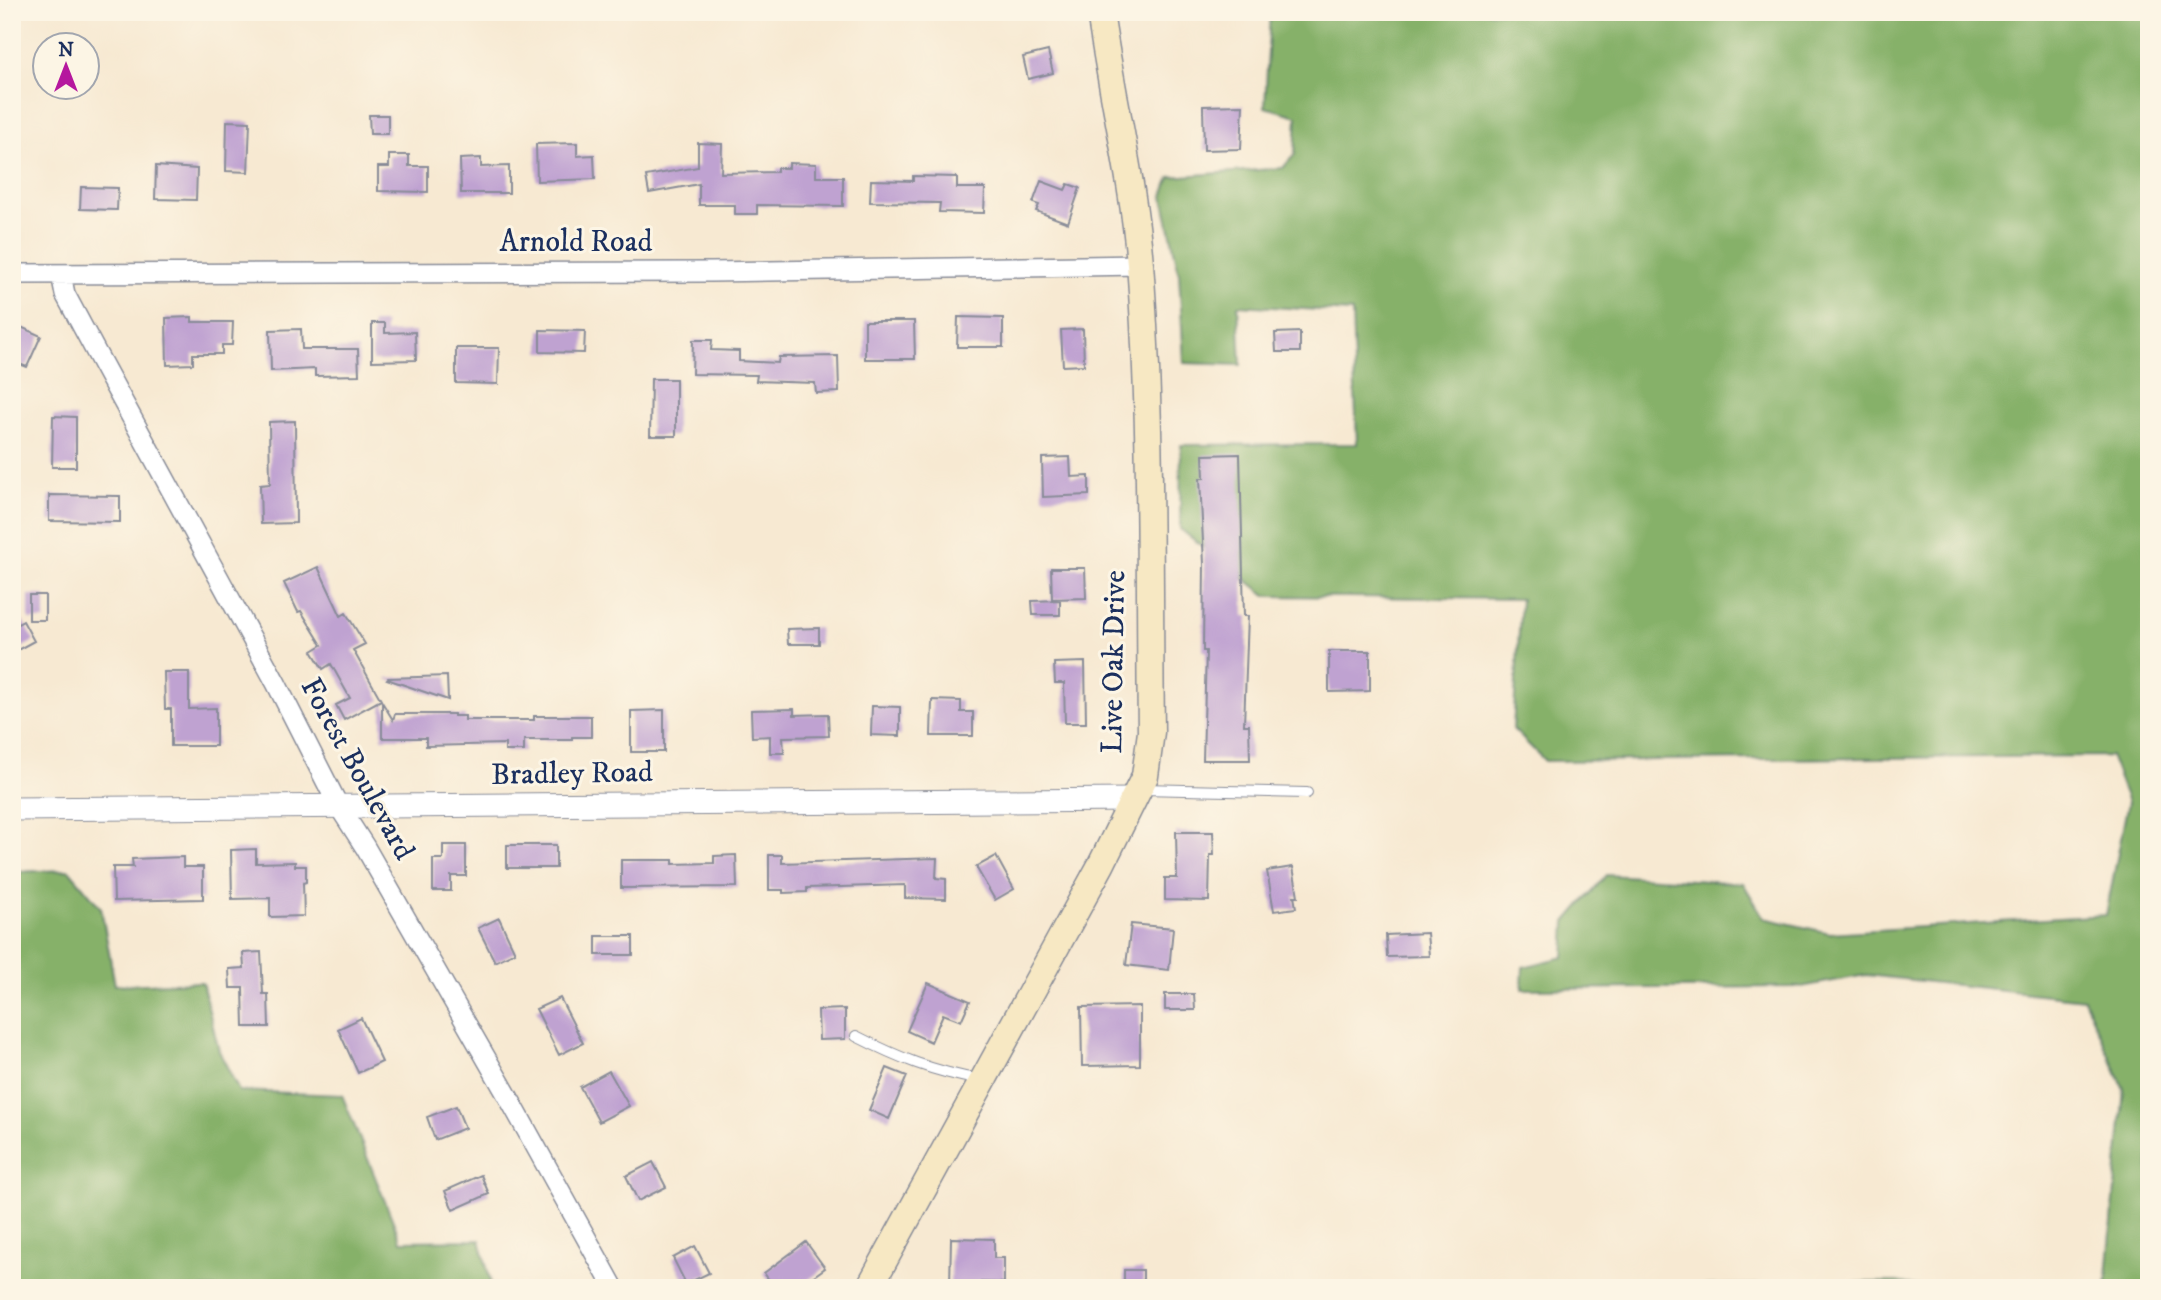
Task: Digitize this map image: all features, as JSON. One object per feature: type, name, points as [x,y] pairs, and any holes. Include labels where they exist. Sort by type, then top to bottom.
[{"type":"main road","name":"Live Oak Drive","points":[[869,1288],[1101,865],[1145,776],[1151,732],[1146,399],[1140,265],[1133,200],[1109,78],[1100,12]]},
{"type":"street","name":"Arnold Road","points":[[12,274],[712,272],[1140,265]]},
{"type":"street","name":"Forest Boulevard","points":[[61,274],[65,294],[276,683],[338,805],[452,999],[614,1288]]},
{"type":"street","name":"Bradley Road","points":[[12,809],[338,805],[431,807],[1135,795]]},
{"type":"lane","points":[[1135,795],[1307,793]]},
{"type":"lane","points":[[856,1036],[897,1057],[934,1071],[984,1081]]},
{"type":"green space","points":[[1270,12],[2149,12],[2149,1288],[2106,1288],[2124,1089],[2084,999],[1866,975],[1801,987],[1522,989],[1523,967],[1564,957],[1566,922],[1606,875],[1743,883],[1764,918],[1830,933],[2106,915],[2128,802],[2110,756],[1545,761],[1513,729],[1521,599],[1267,596],[1180,529],[1181,445],[1357,444],[1352,312],[1238,305],[1241,365],[1184,363],[1179,274],[1163,196],[1170,177],[1283,168],[1295,154],[1297,116],[1265,107]]},
{"type":"green space","points":[[69,870],[101,908],[115,985],[202,982],[219,1051],[239,1091],[342,1095],[401,1241],[480,1240],[492,1288],[12,1288],[12,872]]},
{"type":"green space","points":[[1897,1282],[1925,1288],[1606,1288]]},
{"type":"building","points":[[1048,51],[1053,73],[1028,79],[1023,57]]},
{"type":"building","points":[[1243,105],[1241,149],[1204,150],[1203,106]]},
{"type":"building","points":[[369,115],[388,115],[388,134],[370,134]]},
{"type":"building","points":[[227,121],[250,122],[248,172],[226,171]]},
{"type":"building","points":[[577,143],[577,156],[594,155],[595,179],[537,181],[536,144]]},
{"type":"building","points":[[698,143],[722,144],[721,173],[777,172],[777,168],[789,168],[789,163],[816,164],[816,177],[843,177],[843,206],[757,205],[757,214],[735,214],[735,205],[699,205],[699,184],[649,193],[646,176],[698,167]]},
{"type":"building","points":[[389,155],[409,155],[409,166],[428,166],[428,192],[378,191],[378,167],[389,167]]},
{"type":"building","points":[[481,158],[481,167],[509,166],[509,193],[461,193],[460,159]]},
{"type":"building","points":[[156,166],[197,169],[196,200],[155,199]]},
{"type":"building","points":[[913,176],[957,177],[957,188],[985,188],[984,213],[939,212],[940,203],[870,202],[871,180],[913,181]]},
{"type":"building","points":[[1041,181],[1065,190],[1068,184],[1080,188],[1068,223],[1036,211],[1039,205],[1033,203]]},
{"type":"building","points":[[81,187],[118,188],[117,210],[80,209]]},
{"type":"building","points":[[192,317],[192,322],[233,322],[232,345],[222,345],[222,354],[193,354],[193,364],[167,365],[166,318]]},
{"type":"building","points":[[958,317],[1003,318],[1003,347],[957,347]]},
{"type":"building","points":[[865,321],[914,321],[915,359],[865,359]]},
{"type":"building","points":[[12,323],[41,336],[27,367],[12,361]]},
{"type":"building","points":[[372,323],[385,323],[385,333],[415,332],[416,360],[372,361]]},
{"type":"building","points":[[301,329],[302,349],[358,349],[359,375],[315,376],[315,369],[271,371],[270,330]]},
{"type":"building","points":[[1083,329],[1084,365],[1063,366],[1061,330]]},
{"type":"building","points":[[540,330],[585,331],[584,353],[540,352]]},
{"type":"building","points":[[1300,332],[1300,352],[1276,352],[1275,333]]},
{"type":"building","points":[[693,340],[712,340],[711,350],[739,351],[739,361],[778,363],[779,357],[838,356],[839,392],[816,393],[815,383],[756,381],[757,375],[692,374]]},
{"type":"building","points":[[456,348],[499,348],[498,384],[456,383]]},
{"type":"building","points":[[651,379],[676,379],[676,436],[650,436]]},
{"type":"building","points":[[53,416],[76,417],[76,467],[52,467]]},
{"type":"building","points":[[295,421],[296,523],[261,524],[260,485],[270,484],[269,422]]},
{"type":"building","points":[[1240,454],[1244,616],[1248,616],[1244,725],[1249,725],[1250,760],[1203,760],[1206,651],[1203,651],[1204,564],[1200,478],[1204,478],[1203,455]]},
{"type":"building","points":[[1070,457],[1071,477],[1089,476],[1089,495],[1043,497],[1042,458]]},
{"type":"building","points":[[49,495],[120,496],[120,522],[49,521]]},
{"type":"building","points":[[318,567],[341,616],[346,613],[365,644],[353,650],[381,700],[344,720],[336,705],[350,698],[331,664],[323,669],[312,651],[322,645],[301,611],[298,612],[284,583]]},
{"type":"building","points":[[1051,568],[1085,568],[1086,598],[1052,599]]},
{"type":"building","points":[[29,595],[45,595],[45,620],[29,620]]},
{"type":"building","points":[[1060,600],[1060,615],[1033,615],[1032,601]]},
{"type":"building","points":[[23,621],[34,641],[12,653],[12,627]]},
{"type":"building","points":[[819,628],[819,644],[788,644],[787,629]]},
{"type":"building","points":[[1329,651],[1370,651],[1370,691],[1329,692]]},
{"type":"building","points":[[1085,662],[1086,723],[1065,723],[1064,683],[1055,683],[1054,663]]},
{"type":"building","points":[[164,672],[189,672],[189,709],[216,708],[216,746],[171,746],[171,709],[165,709]]},
{"type":"building","points":[[447,676],[448,700],[387,679],[388,678]]},
{"type":"building","points":[[932,700],[961,701],[961,712],[973,712],[973,736],[931,736]]},
{"type":"building","points":[[382,702],[393,720],[395,714],[454,714],[465,716],[465,720],[534,720],[534,716],[591,716],[591,737],[572,737],[572,740],[524,740],[524,751],[505,751],[505,744],[426,746],[426,738],[382,738]]},
{"type":"building","points":[[872,706],[900,707],[900,736],[871,735]]},
{"type":"building","points":[[794,709],[794,715],[828,714],[829,736],[783,737],[784,753],[770,753],[770,736],[752,737],[751,710]]},
{"type":"building","points":[[664,710],[664,752],[631,752],[631,711]]},
{"type":"building","points":[[1176,832],[1213,832],[1214,855],[1210,855],[1209,901],[1165,900],[1165,878],[1177,878]]},
{"type":"building","points":[[443,845],[466,845],[466,876],[451,876],[451,891],[433,891],[433,859],[443,859]]},
{"type":"building","points":[[507,845],[556,845],[556,868],[507,868]]},
{"type":"building","points":[[256,849],[256,863],[295,862],[295,866],[306,866],[306,882],[303,883],[304,916],[270,917],[270,898],[232,899],[231,850]]},
{"type":"building","points":[[736,855],[737,887],[621,888],[621,860],[673,860],[673,864],[714,863],[714,856]]},
{"type":"building","points":[[769,855],[782,855],[782,863],[937,858],[936,878],[946,879],[946,899],[905,898],[905,885],[807,888],[807,892],[783,893],[783,890],[769,890]]},
{"type":"building","points":[[996,856],[1014,889],[995,900],[976,867]]},
{"type":"building","points":[[183,857],[183,867],[203,867],[203,899],[114,901],[113,867],[133,867],[132,859]]},
{"type":"building","points":[[1293,867],[1298,896],[1294,896],[1296,908],[1274,911],[1267,871]]},
{"type":"building","points":[[499,918],[515,952],[495,962],[478,928]]},
{"type":"building","points":[[1131,924],[1173,928],[1169,970],[1126,965]]},
{"type":"building","points":[[1427,933],[1429,956],[1387,957],[1386,935]]},
{"type":"building","points":[[596,936],[633,936],[633,955],[596,955]]},
{"type":"building","points":[[261,952],[263,994],[268,994],[269,1027],[244,1027],[243,988],[230,988],[229,969],[244,968],[243,953]]},
{"type":"building","points":[[928,983],[970,1001],[961,1021],[943,1014],[931,1042],[907,1031]]},
{"type":"building","points":[[1165,994],[1194,994],[1195,1010],[1165,1010]]},
{"type":"building","points":[[560,998],[583,1043],[559,1055],[536,1009]]},
{"type":"building","points":[[1140,1006],[1140,1065],[1082,1066],[1081,1007]]},
{"type":"building","points":[[845,1009],[845,1039],[819,1040],[818,1010]]},
{"type":"building","points":[[361,1018],[382,1062],[358,1073],[338,1029]]},
{"type":"building","points":[[887,1068],[907,1076],[889,1119],[869,1110]]},
{"type":"building","points":[[609,1071],[629,1106],[599,1122],[580,1087]]},
{"type":"building","points":[[456,1106],[465,1128],[435,1140],[427,1117]]},
{"type":"building","points":[[653,1162],[666,1187],[638,1201],[626,1176]]},
{"type":"building","points":[[481,1175],[489,1194],[453,1210],[445,1191]]},
{"type":"building","points":[[951,1238],[994,1239],[994,1258],[1004,1258],[1004,1283],[981,1282],[981,1287],[950,1287]]},
{"type":"building","points":[[806,1242],[825,1268],[797,1288],[775,1288],[764,1273]]},
{"type":"building","points":[[695,1246],[709,1273],[686,1284],[673,1258]]},
{"type":"building","points":[[1124,1270],[1143,1270],[1143,1288],[1124,1288]]}]
